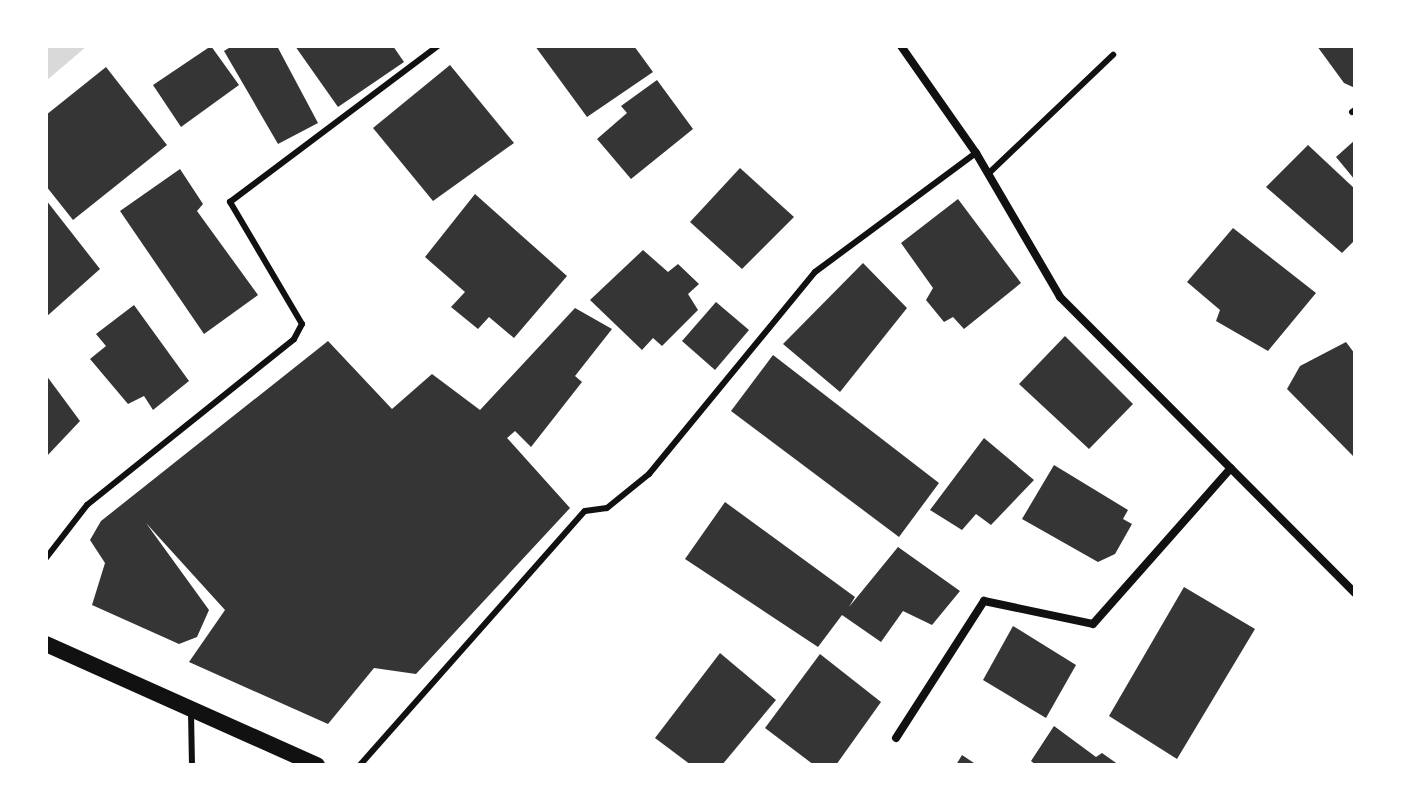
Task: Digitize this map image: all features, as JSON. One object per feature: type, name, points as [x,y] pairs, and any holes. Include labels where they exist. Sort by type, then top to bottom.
[{"type":"main road","points":[[46,644],[317,765]]},
{"type":"street","points":[[901,46],[976,153],[1060,297],[1355,593]]},
{"type":"street","points":[[896,738],[984,601],[1093,624],[1231,468]]},
{"type":"lane","points":[[46,558],[87,505],[294,339],[302,324],[230,202],[438,46]]},
{"type":"lane","points":[[988,174],[1113,55]]},
{"type":"lane","points":[[360,765],[585,511],[607,508],[649,474],[815,272],[976,153]]},
{"type":"lane","points":[[191,707],[192,765]]},
{"type":"shaded area","points":[[46,46],[87,46],[46,81]]},
{"type":"building","points":[[211,46],[239,85],[181,127],[153,85]]},
{"type":"building","points":[[232,46],[277,46],[318,123],[278,144],[224,51]]},
{"type":"building","points":[[295,46],[393,46],[404,62],[338,107]]},
{"type":"building","points":[[535,46],[634,46],[653,72],[587,117]]},
{"type":"building","points":[[1317,46],[1355,46],[1355,88],[1344,83]]},
{"type":"building","points":[[450,65],[514,143],[433,201],[373,128]]},
{"type":"building","points":[[106,67],[167,145],[73,220],[46,186],[46,115]]},
{"type":"building","points":[[657,80],[693,129],[631,179],[597,139],[627,113],[621,106]]},
{"type":"building","points":[[1355,140],[1355,180],[1336,157]]},
{"type":"building","points":[[1308,145],[1355,189],[1355,240],[1342,253],[1266,187]]},
{"type":"building","points":[[740,168],[794,217],[742,269],[690,222]]},
{"type":"building","points":[[180,169],[203,204],[197,211],[258,295],[204,334],[120,211]]},
{"type":"building","points":[[475,194],[567,276],[514,338],[489,317],[478,329],[451,307],[465,292],[425,257]]},
{"type":"building","points":[[958,199],[1021,283],[964,329],[953,317],[944,322],[926,300],[933,288],[901,243]]},
{"type":"building","points":[[46,200],[100,269],[46,317]]},
{"type":"building","points":[[1233,228],[1316,293],[1268,351],[1216,321],[1220,310],[1187,282]]},
{"type":"building","points":[[643,250],[668,272],[678,264],[699,284],[688,294],[698,310],[662,346],[653,338],[642,350],[590,300]]},
{"type":"building","points":[[863,263],[907,308],[840,392],[783,344]]},
{"type":"building","points":[[716,302],[749,330],[715,370],[682,341]]},
{"type":"building","points":[[134,305],[189,381],[153,410],[144,396],[128,404],[90,359],[106,346],[96,334]]},
{"type":"building","points":[[575,308],[612,329],[575,376],[582,382],[531,447],[515,431],[507,438],[570,508],[416,674],[374,668],[328,724],[189,662],[225,610],[146,523],[209,610],[197,637],[179,644],[92,605],[105,563],[90,540],[101,521],[328,341],[392,409],[432,374],[480,410]]},
{"type":"building","points":[[1065,336],[1133,404],[1089,449],[1019,384]]},
{"type":"building","points":[[1346,342],[1355,354],[1355,458],[1287,389],[1300,366]]},
{"type":"building","points":[[773,355],[939,483],[899,537],[731,411]]},
{"type":"building","points":[[46,375],[80,421],[46,457]]},
{"type":"building","points":[[984,438],[1034,480],[991,525],[976,514],[962,530],[930,510]]},
{"type":"building","points":[[1054,465],[1128,510],[1123,519],[1132,524],[1115,554],[1098,562],[1022,519]]},
{"type":"building","points":[[725,502],[855,597],[849,607],[898,547],[960,591],[932,625],[903,611],[881,642],[842,615],[818,647],[685,559]]},
{"type":"building","points":[[1184,587],[1255,629],[1177,759],[1109,716]]},
{"type":"building","points":[[1013,626],[1076,665],[1046,718],[983,680]]},
{"type":"building","points":[[720,653],[776,700],[722,765],[691,765],[655,738]]},
{"type":"building","points":[[820,654],[881,702],[836,765],[814,765],[765,728]]},
{"type":"building","points":[[1054,726],[1096,757],[1102,753],[1119,765],[1036,765],[1031,761]]},
{"type":"building","points":[[962,755],[977,765],[956,765]]}]
